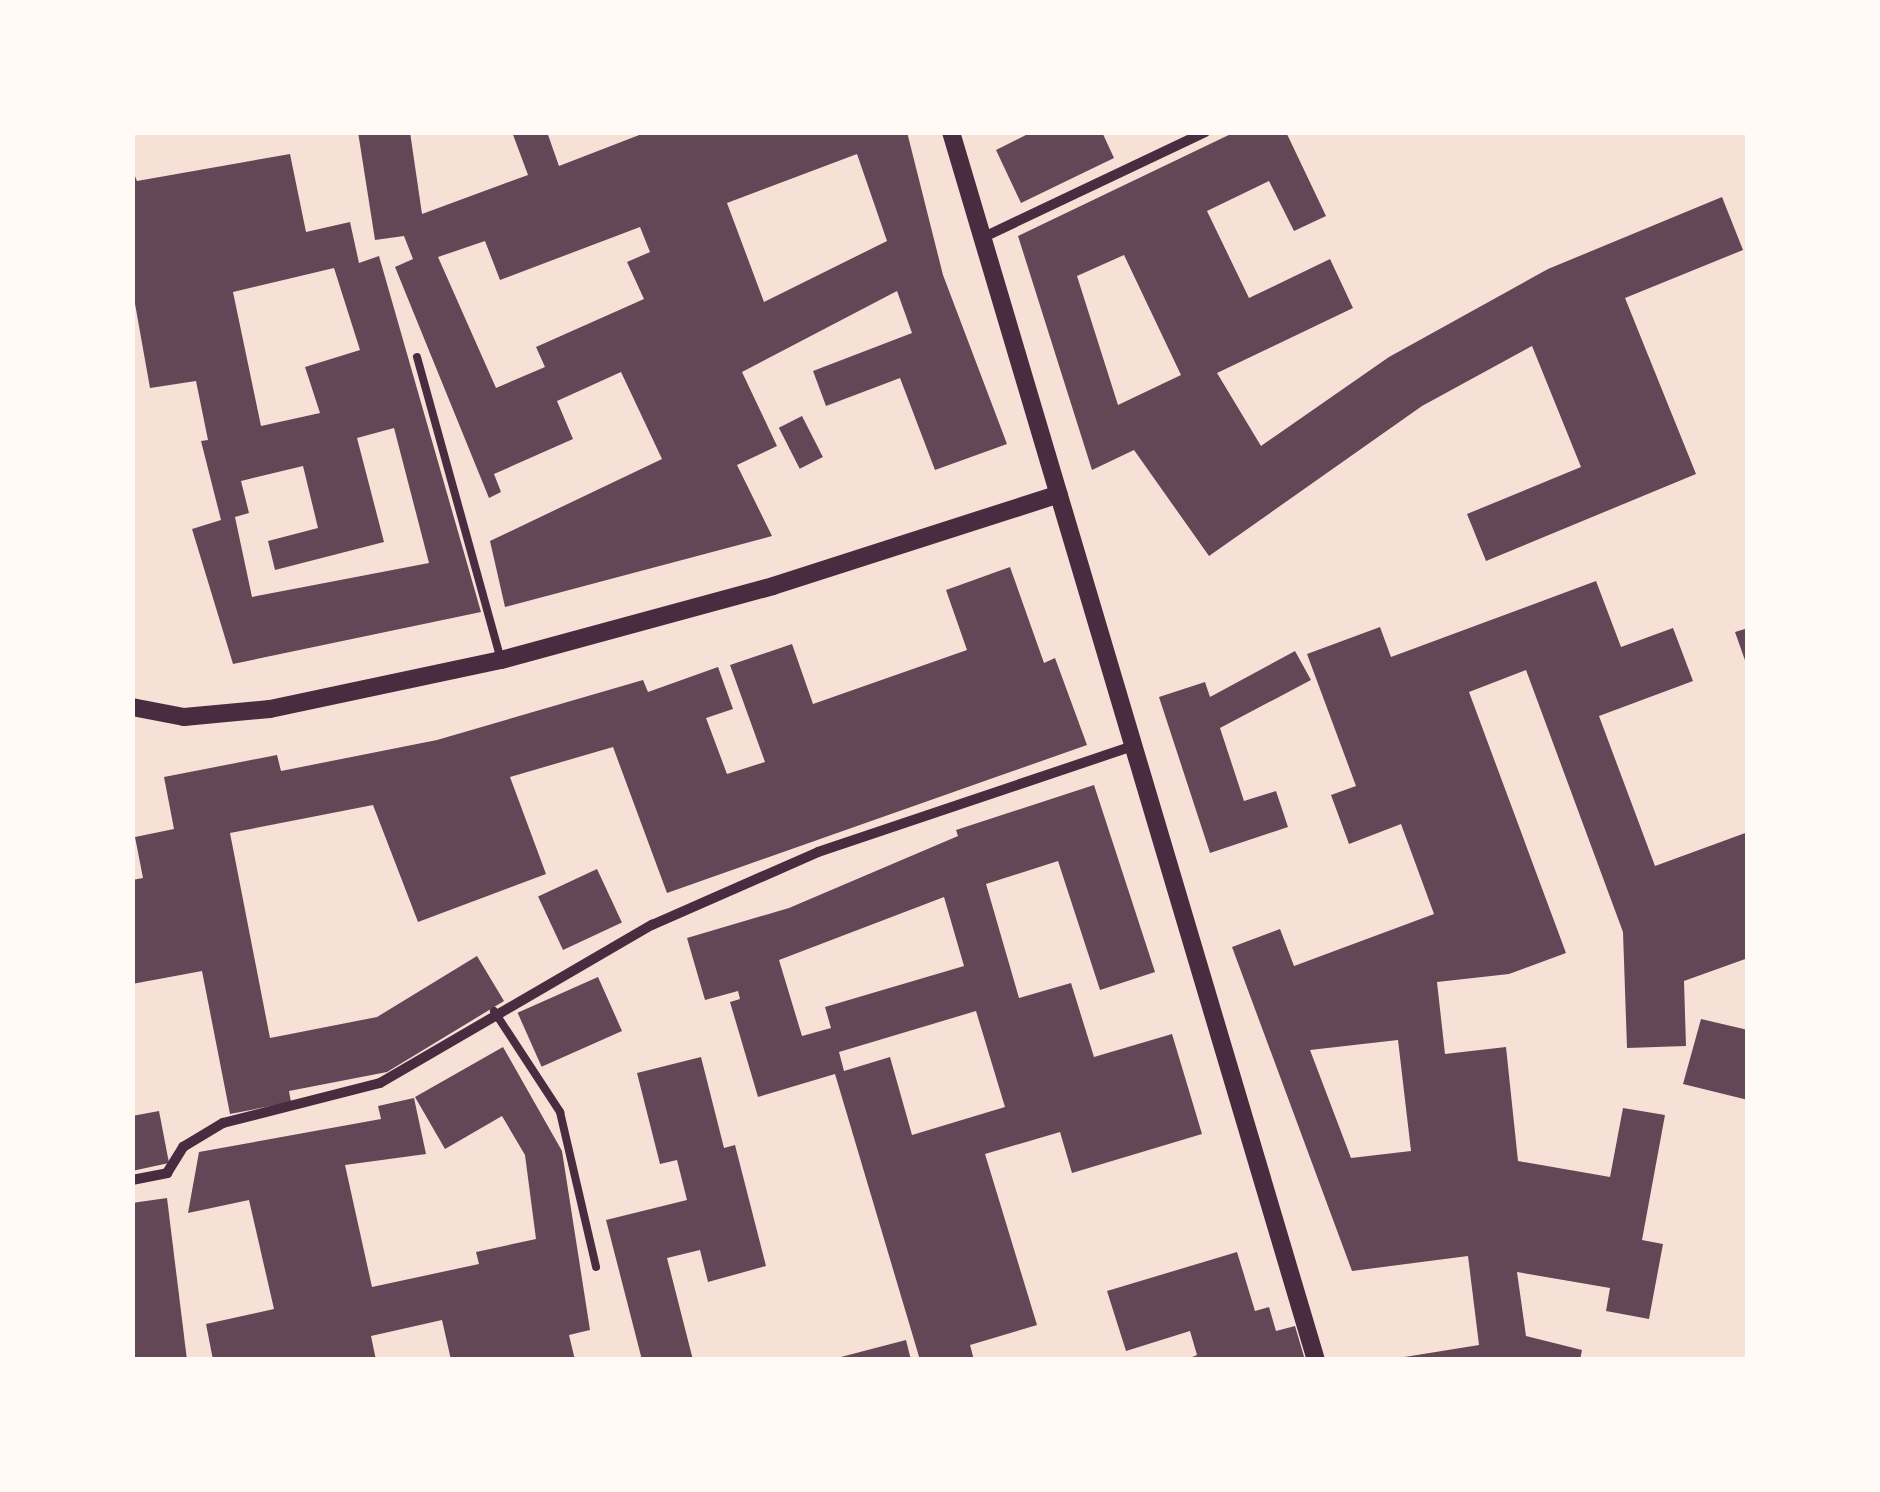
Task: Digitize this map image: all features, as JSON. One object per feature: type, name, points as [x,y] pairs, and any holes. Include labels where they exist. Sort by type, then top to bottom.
[{"type":"street","points":[[951,132],[1060,494],[1130,748],[1316,1360]]},
{"type":"street","points":[[984,237],[1205,132]]},
{"type":"street","points":[[132,707],[184,717],[270,709],[501,660],[773,586],[1060,494]]},
{"type":"street","points":[[132,1180],[167,1173],[183,1148],[222,1122],[380,1083],[494,1012],[652,925],[818,852],[1130,748]]},
{"type":"lane","points":[[417,357],[501,660]]},
{"type":"lane","points":[[494,1012],[560,1112],[596,1267]]},
{"type":"building","points":[[358,132],[410,132],[422,214],[528,175],[512,132],[547,132],[559,166],[647,132],[907,132],[943,275],[1007,444],[935,470],[900,378],[826,406],[813,371],[912,333],[897,291],[742,372],[777,446],[737,465],[772,536],[505,607],[490,541],[662,459],[621,372],[557,401],[573,439],[494,474],[501,492],[489,498],[395,267],[413,259],[404,236],[375,240]],"holes":[[[857,154],[887,241],[764,302],[727,203]],[[640,227],[650,252],[627,262],[644,299],[536,347],[545,367],[496,388],[438,257],[485,241],[500,280]]]},
{"type":"building","points":[[1032,132],[1102,132],[1114,158],[1021,203],[996,150]]},
{"type":"building","points":[[1235,132],[1286,132],[1326,216],[1294,231],[1269,181],[1207,211],[1249,298],[1330,259],[1353,308],[1217,373],[1261,446],[1389,357],[1548,269],[1722,197],[1743,250],[1625,298],[1696,474],[1486,561],[1467,514],[1581,467],[1532,346],[1422,406],[1209,556],[1134,450],[1092,470],[1018,236]],"holes":[[[1124,255],[1181,375],[1118,405],[1077,276]]]},
{"type":"building","points":[[290,154],[306,232],[350,222],[359,263],[379,256],[481,612],[233,664],[192,529],[221,520],[201,441],[208,440],[196,381],[150,388],[132,287],[132,169],[137,181]],"holes":[[[334,268],[360,350],[305,367],[320,413],[261,426],[233,292]],[[394,428],[429,563],[252,597],[235,517],[249,513],[241,481],[303,466],[318,528],[268,541],[275,570],[384,542],[357,438]]]},
{"type":"building","points":[[802,416],[823,457],[800,469],[779,428]]},
{"type":"building","points":[[1010,567],[1044,663],[1055,658],[1087,745],[667,893],[613,747],[510,777],[546,874],[418,922],[373,805],[230,833],[270,1038],[377,1017],[477,956],[504,1001],[387,1072],[289,1091],[291,1102],[230,1114],[202,971],[132,984],[132,880],[143,878],[135,837],[174,829],[164,777],[277,755],[281,771],[437,740],[643,680],[648,692],[718,667],[733,709],[706,718],[727,774],[765,762],[730,665],[792,644],[813,704],[967,650],[946,590]]},
{"type":"building","points":[[1596,581],[1621,647],[1673,628],[1693,681],[1599,716],[1655,866],[1748,832],[1748,958],[1684,981],[1686,1046],[1627,1048],[1623,932],[1526,670],[1469,692],[1566,953],[1509,974],[1437,982],[1445,1054],[1506,1047],[1518,1161],[1610,1177],[1623,1108],[1665,1115],[1642,1240],[1663,1244],[1649,1319],[1606,1311],[1610,1288],[1517,1272],[1526,1336],[1582,1350],[1580,1360],[1386,1360],[1479,1345],[1468,1256],[1352,1271],[1232,947],[1280,929],[1294,966],[1434,914],[1401,824],[1349,844],[1331,795],[1356,786],[1307,654],[1380,627],[1391,657]],"holes":[[[1398,1040],[1411,1151],[1351,1158],[1310,1050]]]},
{"type":"building","points":[[1748,628],[1748,666],[1747,666],[1735,632]]},
{"type":"building","points":[[1295,651],[1311,680],[1220,728],[1244,801],[1276,791],[1288,827],[1210,853],[1159,697],[1205,682],[1210,697]]},
{"type":"building","points":[[1094,785],[1155,972],[1100,990],[1058,861],[986,884],[1019,998],[1071,983],[1094,1057],[1172,1034],[1202,1134],[1072,1173],[1060,1132],[985,1154],[1037,1325],[970,1345],[974,1360],[920,1360],[835,1074],[758,1097],[730,1002],[740,999],[738,991],[705,1000],[687,938],[789,908],[958,836],[956,830]],"holes":[[[944,897],[964,966],[825,1007],[831,1028],[802,1036],[779,960]],[[976,1011],[1005,1107],[912,1135],[890,1057],[844,1071],[839,1052]]]},
{"type":"building","points":[[597,869],[622,922],[563,950],[538,896]]},
{"type":"building","points":[[598,977],[622,1031],[542,1067],[518,1013]]},
{"type":"building","points":[[1701,1019],[1748,1030],[1748,1100],[1683,1084]]},
{"type":"building","points":[[503,1047],[562,1151],[590,1330],[569,1335],[575,1360],[451,1360],[442,1320],[371,1336],[376,1360],[213,1360],[206,1324],[274,1309],[249,1200],[188,1213],[199,1152],[381,1119],[378,1106],[414,1098],[426,1154],[345,1165],[372,1287],[479,1264],[476,1252],[536,1239],[525,1155],[502,1116],[445,1149],[415,1097]]},
{"type":"building","points":[[701,1057],[724,1148],[735,1145],[766,1266],[708,1282],[700,1250],[667,1258],[693,1360],[642,1360],[606,1220],[687,1200],[677,1160],[660,1164],[637,1073]]},
{"type":"building","points":[[159,1111],[169,1163],[132,1171],[132,1116]]},
{"type":"building","points":[[167,1198],[187,1360],[132,1360],[132,1203]]},
{"type":"building","points":[[1237,1252],[1255,1311],[1269,1307],[1276,1331],[1295,1326],[1305,1360],[1185,1360],[1197,1355],[1190,1331],[1126,1351],[1107,1291]]},
{"type":"building","points":[[906,1340],[911,1360],[837,1360],[837,1358]]}]
